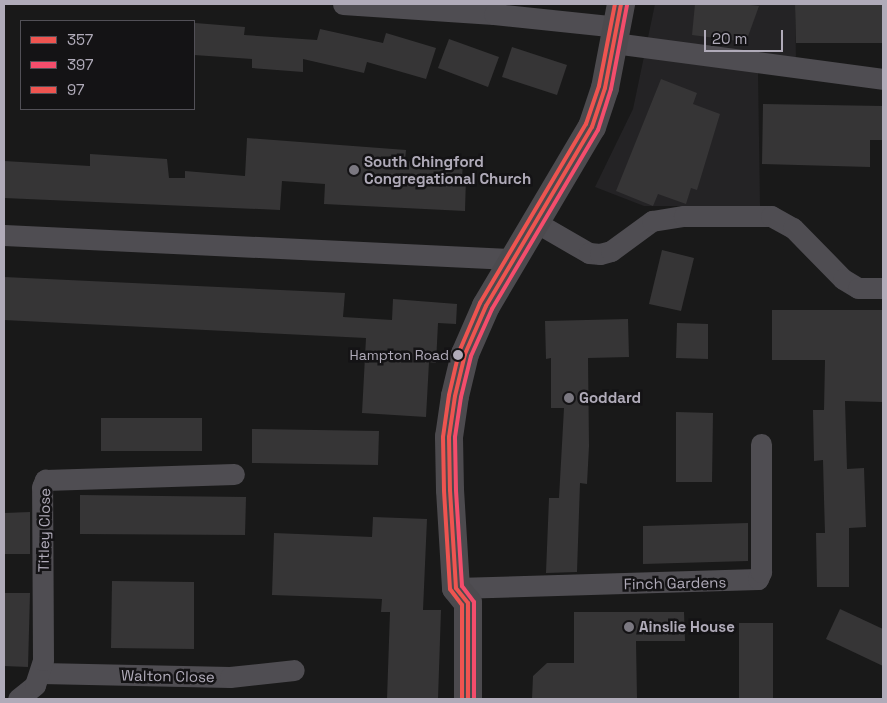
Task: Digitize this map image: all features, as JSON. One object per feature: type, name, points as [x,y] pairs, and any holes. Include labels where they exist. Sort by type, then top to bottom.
[{"type":"main road","points":[[468,699],[468,603],[456,588],[449,437],[455,396],[465,354],[511,259],[537,222],[592,127],[618,25]]},
{"type":"street","points":[[343,4],[494,14],[618,25],[883,79]]},
{"type":"street","points":[[537,222],[572,244],[600,254],[611,251],[652,221],[684,216],[771,216],[794,228],[843,280],[858,288],[883,288]]},
{"type":"street","points":[[4,235],[511,259]]},
{"type":"street","name":"Finch Gardens","points":[[456,588],[758,579],[761,444]]},
{"type":"street","name":"Titley Close","points":[[41,673],[42,487],[45,480],[234,474]]},
{"type":"street","name":"Walton Close","points":[[41,673],[230,677],[294,670]]},
{"type":"street","points":[[18,699],[35,685],[41,673]]},
{"type":"shaded area","points":[[655,4],[795,4],[796,60],[758,72],[760,206],[644,206],[595,187],[633,109]]},
{"type":"building","points":[[695,4],[759,6],[746,42],[692,35]]},
{"type":"building","points":[[795,4],[883,4],[883,43],[796,43]]},
{"type":"building","points":[[195,23],[245,27],[244,35],[317,40],[320,29],[383,43],[386,33],[436,48],[426,79],[367,62],[364,73],[303,59],[303,72],[252,68],[252,59],[195,55]]},
{"type":"building","points":[[449,39],[499,57],[488,87],[438,68]]},
{"type":"building","points":[[512,47],[567,65],[557,95],[502,77]]},
{"type":"building","points":[[661,79],[697,93],[693,104],[720,114],[697,190],[691,188],[686,204],[658,194],[653,206],[616,191]]},
{"type":"building","points":[[763,104],[883,106],[883,140],[870,140],[870,167],[762,164]]},
{"type":"building","points":[[247,138],[406,150],[405,161],[463,164],[462,177],[466,177],[465,211],[324,204],[325,184],[282,181],[280,210],[4,198],[4,161],[90,166],[90,154],[167,159],[169,178],[185,178],[185,171],[245,176]]},
{"type":"building","points":[[662,250],[694,258],[681,311],[649,304]]},
{"type":"building","points":[[4,277],[345,293],[343,317],[392,320],[393,299],[457,304],[456,324],[438,323],[436,363],[429,362],[426,417],[362,413],[366,338],[4,320]]},
{"type":"building","points":[[772,310],[883,310],[883,402],[845,401],[847,469],[864,468],[866,527],[849,528],[849,587],[817,587],[816,533],[825,533],[823,460],[814,461],[813,410],[824,410],[825,360],[772,360]]},
{"type":"building","points":[[628,319],[629,357],[588,358],[589,446],[587,484],[580,483],[577,572],[546,573],[549,498],[559,498],[564,408],[551,408],[551,358],[546,359],[545,321]]},
{"type":"building","points":[[677,323],[708,324],[708,359],[676,358]]},
{"type":"building","points":[[676,412],[713,413],[712,482],[676,482]]},
{"type":"building","points":[[101,418],[202,418],[202,451],[101,451]]},
{"type":"building","points":[[252,429],[379,431],[378,465],[252,463]]},
{"type":"building","points":[[80,495],[246,497],[245,535],[80,534]]},
{"type":"building","points":[[30,512],[30,554],[4,554],[4,513]]},
{"type":"building","points":[[373,517],[427,519],[423,610],[441,610],[438,699],[387,699],[390,612],[381,612],[382,599],[272,595],[274,533],[372,537]]},
{"type":"building","points":[[748,523],[748,561],[643,564],[643,526]]},
{"type":"building","points":[[112,581],[194,582],[194,649],[111,648]]},
{"type":"building","points":[[4,593],[30,593],[28,667],[4,666]]},
{"type":"building","points":[[840,609],[883,629],[883,666],[826,639]]},
{"type":"building","points":[[574,612],[684,612],[685,641],[636,641],[637,699],[532,699],[533,676],[547,663],[574,663]]},
{"type":"building","points":[[739,623],[773,623],[773,699],[739,699]]},
{"type":"transit line","name":"97","points":[[462,699],[462,605],[450,589],[444,490],[443,437],[449,395],[459,352],[480,303],[586,124],[599,86],[615,4]]},
{"type":"transit line","name":"357","points":[[468,699],[468,603],[456,588],[450,490],[449,437],[455,396],[465,354],[486,306],[592,127],[605,88],[621,4]]},
{"type":"transit line","name":"397","points":[[474,699],[474,602],[462,586],[456,490],[455,437],[461,397],[471,356],[492,309],[598,130],[611,89],[627,5]]},
{"type":"place","name":"South Chingford Congregational Church","points":[[354,170]]},
{"type":"place","name":"Hampton Road","points":[[458,355]]},
{"type":"place","name":"Goddard","points":[[569,398]]},
{"type":"place","name":"Ainslie House","points":[[629,627]]}]
